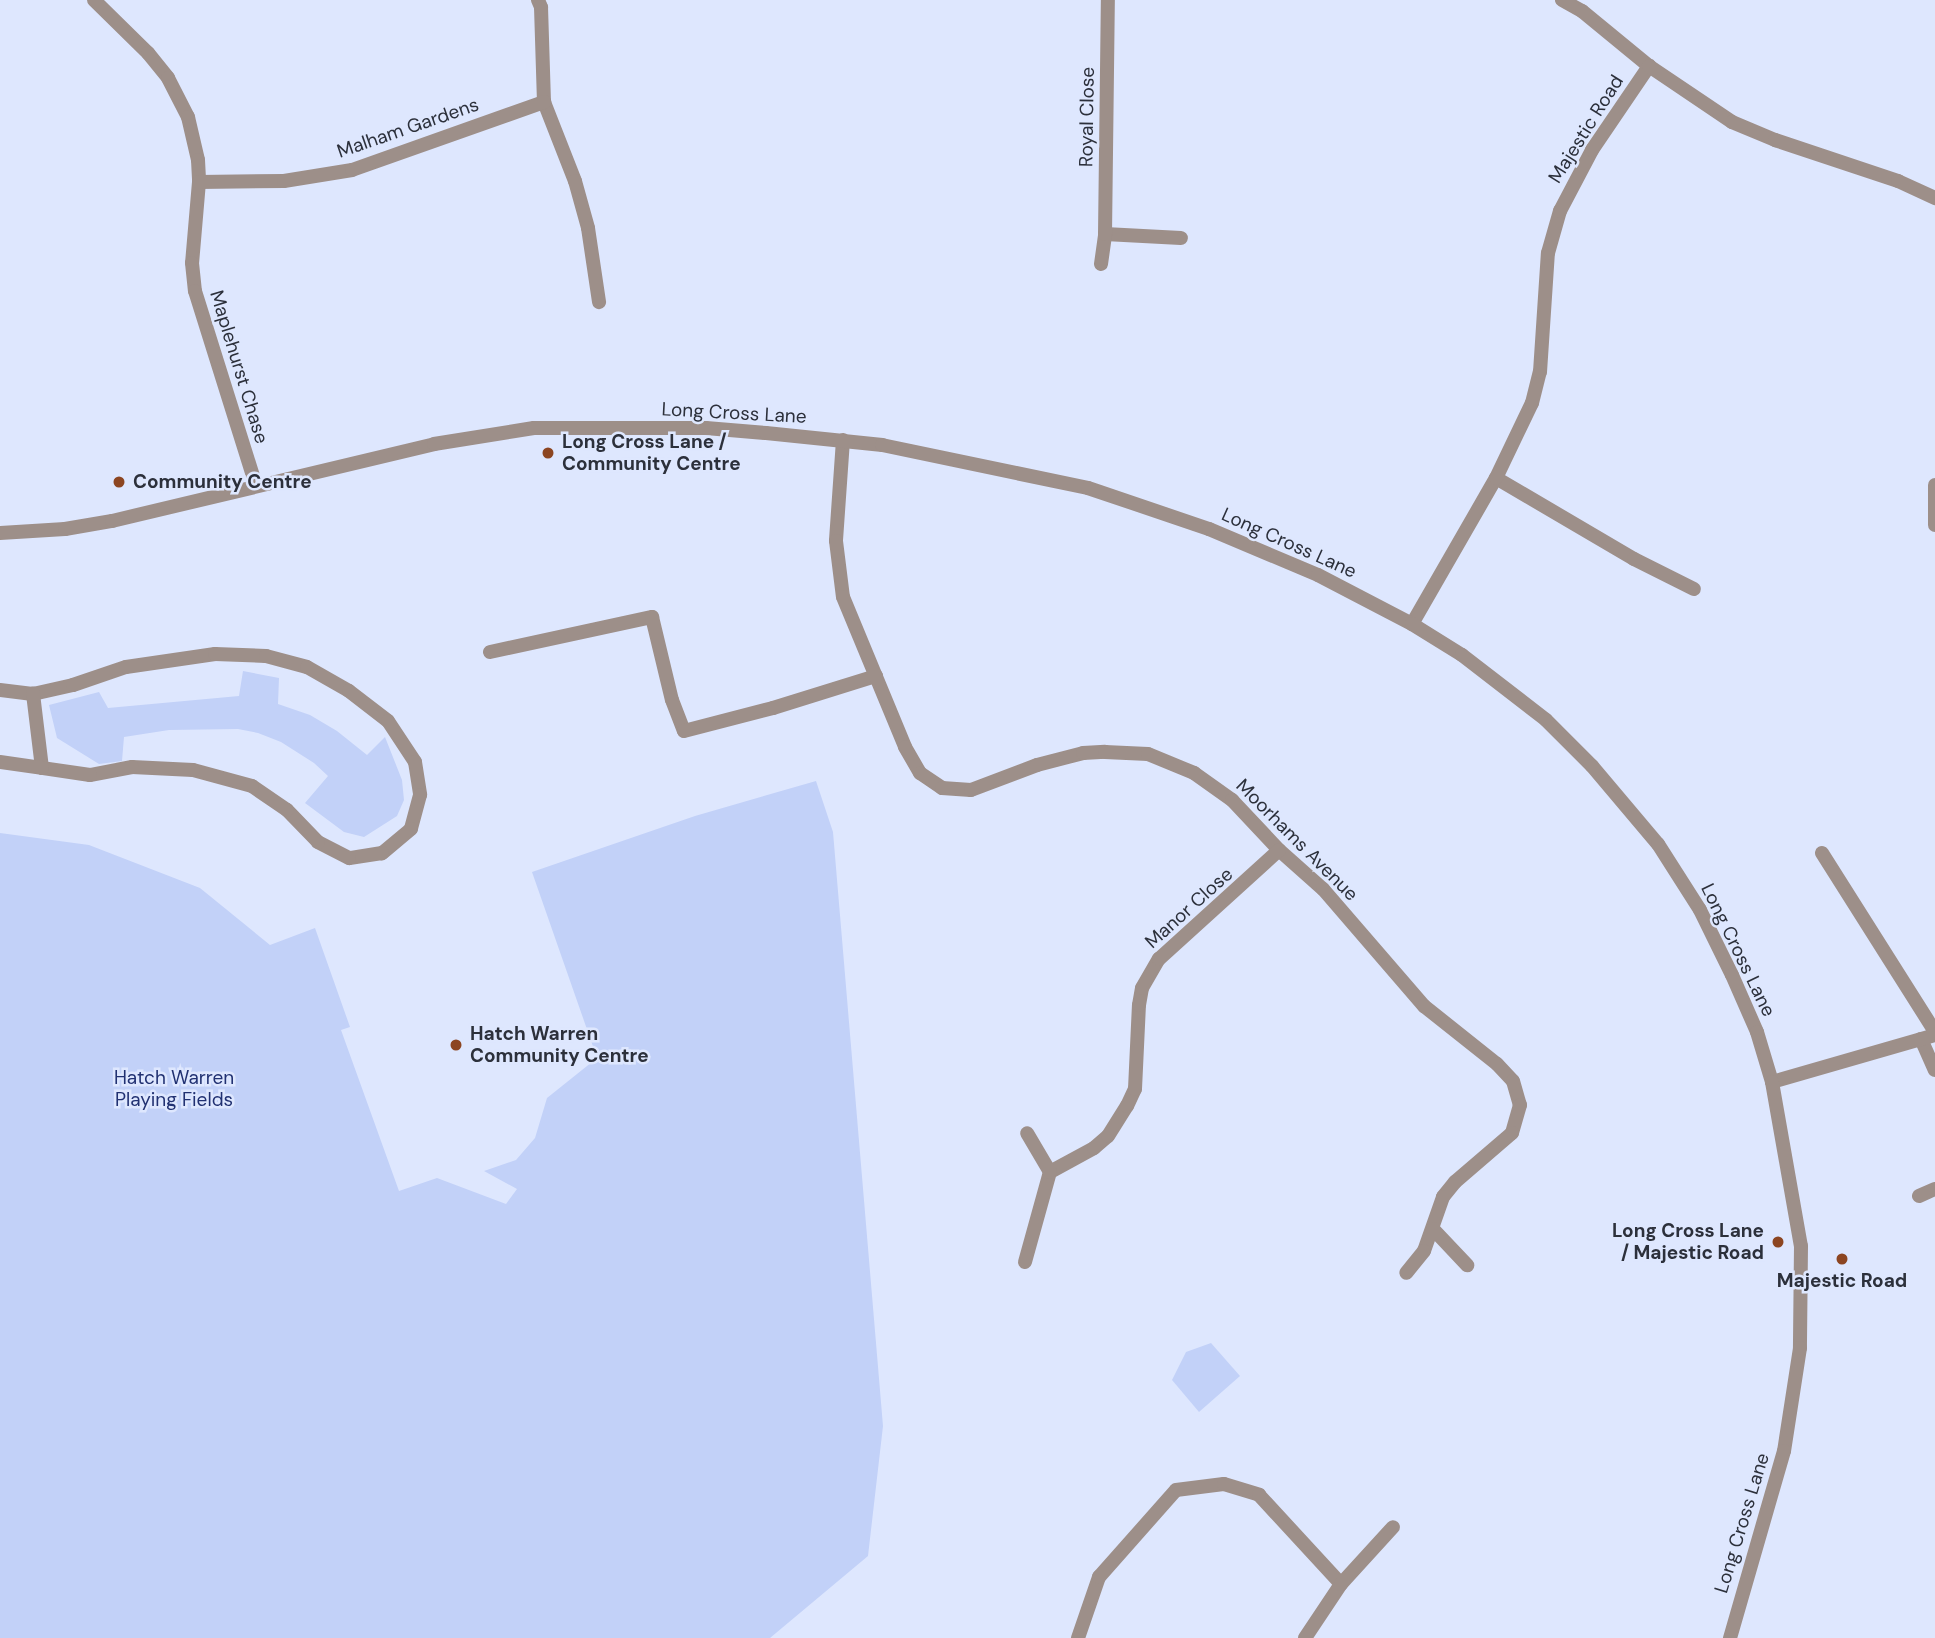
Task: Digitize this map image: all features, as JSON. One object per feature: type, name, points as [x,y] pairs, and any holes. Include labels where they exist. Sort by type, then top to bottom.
[{"type":"street","name":"Maplehurst Chase","points":[[94,0],[148,53],[178,96],[194,138],[199,182],[192,263],[195,291],[256,486]]},
{"type":"street","points":[[538,0],[541,7],[544,102],[575,181],[588,228],[600,302]]},
{"type":"street","name":"Royal Close","points":[[1101,264],[1105,234],[1108,0]]},
{"type":"street","points":[[1562,0],[1582,11],[1649,66]]},
{"type":"street","name":"Majestic Road","points":[[1412,624],[1496,478],[1532,402],[1540,372],[1548,253],[1560,211],[1592,150],[1649,66],[1732,122],[1775,140],[1886,176],[1935,198]]},
{"type":"street","name":"Malham Gardens","points":[[199,182],[284,181],[352,170],[544,102]]},
{"type":"street","points":[[1105,234],[1181,238]]},
{"type":"street","name":"Long Cross Lane","points":[[0,533],[65,529],[112,520],[434,444],[534,428],[706,428],[843,440],[1007,469],[1112,496],[1269,554],[1412,624],[1462,655],[1546,720],[1592,766],[1658,844],[1700,910],[1732,975],[1757,1032],[1772,1082],[1801,1246],[1800,1348],[1784,1451],[1730,1638]]},
{"type":"street","name":"Moorhams Avenue","points":[[843,440],[837,502],[838,569],[849,617],[912,763],[930,782],[942,788],[971,790],[1037,765],[1083,753],[1149,754],[1194,773],[1233,800],[1279,850],[1323,889],[1424,1006],[1497,1064],[1513,1081],[1520,1105],[1513,1133],[1443,1196],[1424,1251],[1406,1273]]},
{"type":"street","points":[[1496,478],[1634,559],[1694,589]]},
{"type":"street","points":[[1935,485],[1935,525]]},
{"type":"street","points":[[490,652],[652,617],[672,700],[684,731],[773,708],[876,676]]},
{"type":"street","points":[[0,690],[33,694],[73,685],[126,667],[215,654],[266,656],[307,667],[349,691],[388,721],[415,762],[420,795],[411,829],[382,853],[349,858],[318,842],[288,810],[253,786],[194,770],[132,767],[90,775],[0,762]]},
{"type":"street","points":[[33,694],[42,768]]},
{"type":"street","name":"Manor Close","points":[[1050,1172],[1094,1148],[1108,1136],[1127,1106],[1135,1089],[1142,988],[1159,959],[1279,850]]},
{"type":"street","points":[[1822,853],[1930,1036],[1935,1070]]},
{"type":"street","points":[[1772,1082],[1930,1036]]},
{"type":"street","points":[[1025,1262],[1050,1172],[1027,1133]]},
{"type":"street","points":[[1919,1196],[1935,1189]]},
{"type":"street","points":[[1433,1230],[1467,1265]]},
{"type":"street","points":[[1078,1638],[1100,1577],[1176,1490],[1224,1484],[1259,1495],[1341,1584]]},
{"type":"street","points":[[1305,1638],[1341,1584],[1393,1527]]},
{"type":"green space","points":[[243,671],[279,678],[278,704],[310,715],[337,731],[367,755],[385,737],[402,780],[404,800],[397,816],[364,837],[344,832],[305,803],[328,776],[314,763],[281,742],[258,733],[238,729],[169,730],[124,737],[122,761],[99,764],[57,738],[49,705],[99,692],[108,708],[239,696]]},
{"type":"green space","name":"Hatch Warren Playing Fields","points":[[816,781],[833,832],[883,1426],[868,1556],[770,1638],[0,1638],[0,833],[89,845],[200,888],[270,945],[315,928],[350,1027],[341,1030],[399,1191],[437,1178],[506,1204],[517,1189],[484,1171],[516,1160],[535,1138],[547,1098],[597,1058],[532,872],[695,816]]},
{"type":"green space","points":[[1211,1343],[1240,1376],[1199,1412],[1172,1380],[1186,1352]]},
{"type":"place","name":"Long Cross Lane / Community Centre","points":[[548,453]]},
{"type":"place","name":"Community Centre","points":[[119,482]]},
{"type":"place","name":"Hatch Warren Community Centre","points":[[456,1045]]},
{"type":"place","name":"Long Cross Lane / Majestic Road","points":[[1778,1242]]},
{"type":"place","name":"Majestic Road","points":[[1842,1259]]}]
